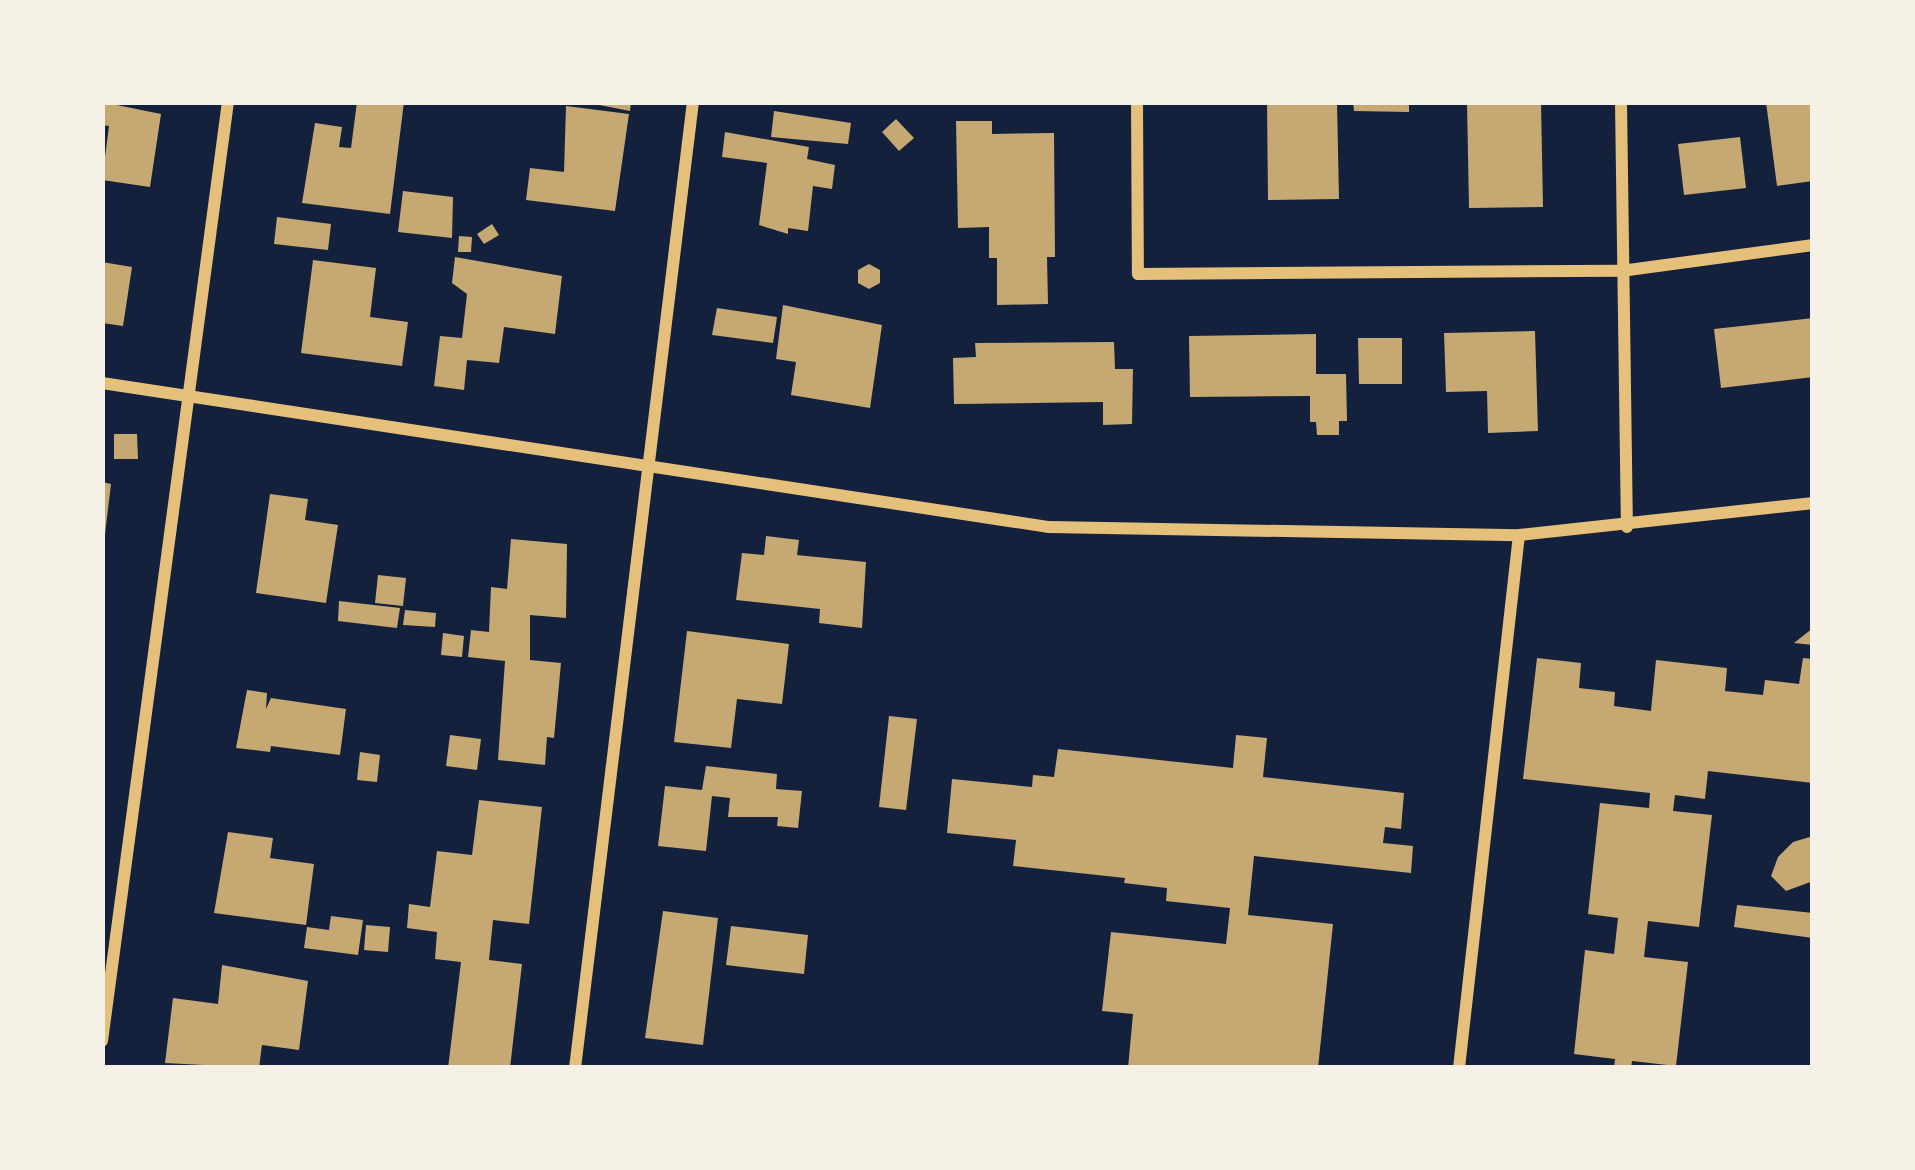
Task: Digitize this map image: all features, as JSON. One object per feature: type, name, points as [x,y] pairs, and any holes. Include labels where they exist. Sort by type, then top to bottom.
[{"type":"street","points":[[102,1041],[228,102]]},
{"type":"street","points":[[575,1068],[693,102]]},
{"type":"street","points":[[1137,102],[1138,274],[1621,271],[1813,245]]},
{"type":"street","points":[[1621,102],[1627,527]]},
{"type":"street","points":[[102,383],[1048,527],[1519,535],[1627,527],[1813,503]]},
{"type":"street","points":[[1459,1068],[1519,535]]},
{"type":"building","points":[[102,102],[161,114],[150,187],[102,180],[109,126],[102,125]]},
{"type":"building","points":[[357,102],[404,102],[390,214],[302,203],[315,123],[342,127],[339,147],[351,148]]},
{"type":"building","points":[[584,102],[631,102],[630,111]]},
{"type":"building","points":[[1267,102],[1337,102],[1339,199],[1268,200]]},
{"type":"building","points":[[1353,102],[1409,102],[1409,112],[1354,111]]},
{"type":"building","points":[[1467,102],[1541,102],[1543,207],[1469,208]]},
{"type":"building","points":[[1766,102],[1813,102],[1813,181],[1777,186]]},
{"type":"building","points":[[566,106],[629,114],[615,211],[526,200],[530,168],[564,172]]},
{"type":"building","points":[[774,111],[851,123],[848,144],[771,137]]},
{"type":"building","points":[[896,119],[914,138],[899,151],[882,132]]},
{"type":"building","points":[[956,121],[992,121],[992,134],[1054,133],[1055,257],[1047,257],[1048,304],[997,305],[997,258],[989,258],[989,227],[958,228]]},
{"type":"building","points":[[725,132],[809,147],[807,159],[835,165],[832,189],[813,186],[808,231],[788,228],[788,234],[759,225],[767,163],[722,157]]},
{"type":"building","points":[[1740,137],[1746,188],[1684,195],[1678,144]]},
{"type":"building","points":[[403,191],[453,197],[452,238],[398,232]]},
{"type":"building","points":[[277,217],[331,224],[328,250],[274,244]]},
{"type":"building","points":[[492,224],[499,235],[484,244],[477,234]]},
{"type":"building","points":[[459,236],[472,237],[471,252],[458,252]]},
{"type":"building","points":[[455,257],[562,276],[555,334],[504,327],[499,363],[467,360],[464,390],[434,386],[440,336],[462,338],[467,294],[452,283]]},
{"type":"building","points":[[313,260],[376,268],[370,317],[408,322],[402,366],[301,353]]},
{"type":"building","points":[[102,262],[132,267],[123,326],[102,323]]},
{"type":"building","points":[[869,264],[880,270],[880,283],[869,289],[858,283],[858,270]]},
{"type":"building","points":[[783,305],[882,325],[870,408],[791,395],[796,362],[776,359]]},
{"type":"building","points":[[717,308],[777,317],[773,343],[712,335]]},
{"type":"building","points":[[1813,318],[1813,377],[1721,388],[1714,329]]},
{"type":"building","points":[[1535,331],[1538,431],[1488,433],[1487,391],[1446,392],[1444,333]]},
{"type":"building","points":[[1316,334],[1316,374],[1346,374],[1347,421],[1339,421],[1339,435],[1317,435],[1316,422],[1310,422],[1310,396],[1190,397],[1189,336]]},
{"type":"building","points":[[1358,338],[1402,338],[1402,384],[1359,384]]},
{"type":"building","points":[[1114,342],[1115,369],[1133,369],[1132,424],[1103,425],[1103,402],[954,404],[953,358],[976,357],[975,343]]},
{"type":"building","points":[[114,434],[137,434],[138,459],[114,459]]},
{"type":"building","points":[[102,482],[111,484],[105,534],[102,534]]},
{"type":"building","points":[[270,494],[308,499],[305,520],[338,525],[326,603],[256,593]]},
{"type":"building","points":[[766,536],[799,540],[797,555],[866,562],[862,628],[819,623],[820,609],[736,600],[742,553],[764,555]]},
{"type":"building","points":[[511,539],[567,544],[566,618],[530,615],[530,660],[561,663],[554,738],[547,737],[545,765],[498,760],[505,661],[468,657],[471,630],[489,632],[491,587],[507,589]]},
{"type":"building","points":[[378,575],[406,578],[403,606],[375,603]]},
{"type":"building","points":[[339,601],[400,608],[397,628],[338,621]]},
{"type":"building","points":[[405,610],[436,613],[435,627],[403,625]]},
{"type":"building","points":[[1813,628],[1813,645],[1794,643]]},
{"type":"building","points":[[687,631],[789,644],[782,704],[737,699],[731,748],[674,742]]},
{"type":"building","points":[[443,633],[464,636],[462,657],[441,655]]},
{"type":"building","points":[[1537,658],[1581,663],[1579,688],[1615,692],[1614,706],[1651,711],[1656,660],[1727,668],[1725,691],[1763,695],[1765,680],[1799,684],[1803,658],[1813,659],[1813,783],[1708,771],[1705,799],[1675,795],[1673,811],[1712,815],[1699,927],[1648,921],[1644,957],[1688,962],[1676,1066],[1632,1061],[1631,1068],[1614,1068],[1615,1059],[1574,1054],[1585,950],[1614,954],[1618,918],[1588,914],[1600,803],[1649,808],[1650,793],[1523,779]]},
{"type":"building","points":[[247,690],[267,693],[266,709],[271,698],[346,709],[340,755],[271,746],[270,752],[236,748]]},
{"type":"building","points":[[889,716],[917,719],[906,810],[879,807]]},
{"type":"building","points":[[450,735],[481,739],[477,770],[446,766]]},
{"type":"building","points":[[1236,735],[1267,738],[1263,777],[1404,793],[1401,829],[1385,827],[1383,843],[1413,846],[1411,873],[1254,856],[1248,915],[1333,924],[1318,1068],[1128,1068],[1133,1014],[1102,1011],[1111,932],[1226,944],[1230,908],[1166,901],[1167,888],[1124,883],[1125,878],[1013,866],[1016,840],[947,833],[952,779],[1032,787],[1033,775],[1054,777],[1058,749],[1233,768]]},
{"type":"building","points":[[360,752],[380,755],[377,782],[357,780]]},
{"type":"building","points":[[706,766],[777,774],[776,789],[802,791],[798,828],[777,826],[778,817],[728,817],[730,798],[712,796],[706,851],[658,846],[665,786],[702,790]]},
{"type":"building","points":[[479,800],[542,807],[529,924],[493,920],[489,960],[522,964],[510,1068],[448,1068],[461,962],[435,959],[437,932],[407,928],[409,904],[430,907],[437,851],[472,855]]},
{"type":"building","points":[[228,832],[273,838],[270,858],[314,864],[306,925],[214,913]]},
{"type":"building","points":[[1813,836],[1813,881],[1786,891],[1771,876],[1778,857],[1793,842]]},
{"type":"building","points":[[1737,905],[1813,913],[1813,938],[1734,927]]},
{"type":"building","points":[[663,911],[718,918],[703,1045],[645,1038]]},
{"type":"building","points":[[331,916],[363,920],[358,955],[304,948],[307,927],[329,930]]},
{"type":"building","points":[[366,925],[390,927],[388,952],[364,950]]},
{"type":"building","points":[[731,926],[808,935],[804,974],[726,965]]},
{"type":"building","points":[[222,965],[308,981],[299,1050],[262,1045],[259,1068],[165,1063],[173,998],[218,1004]]}]
